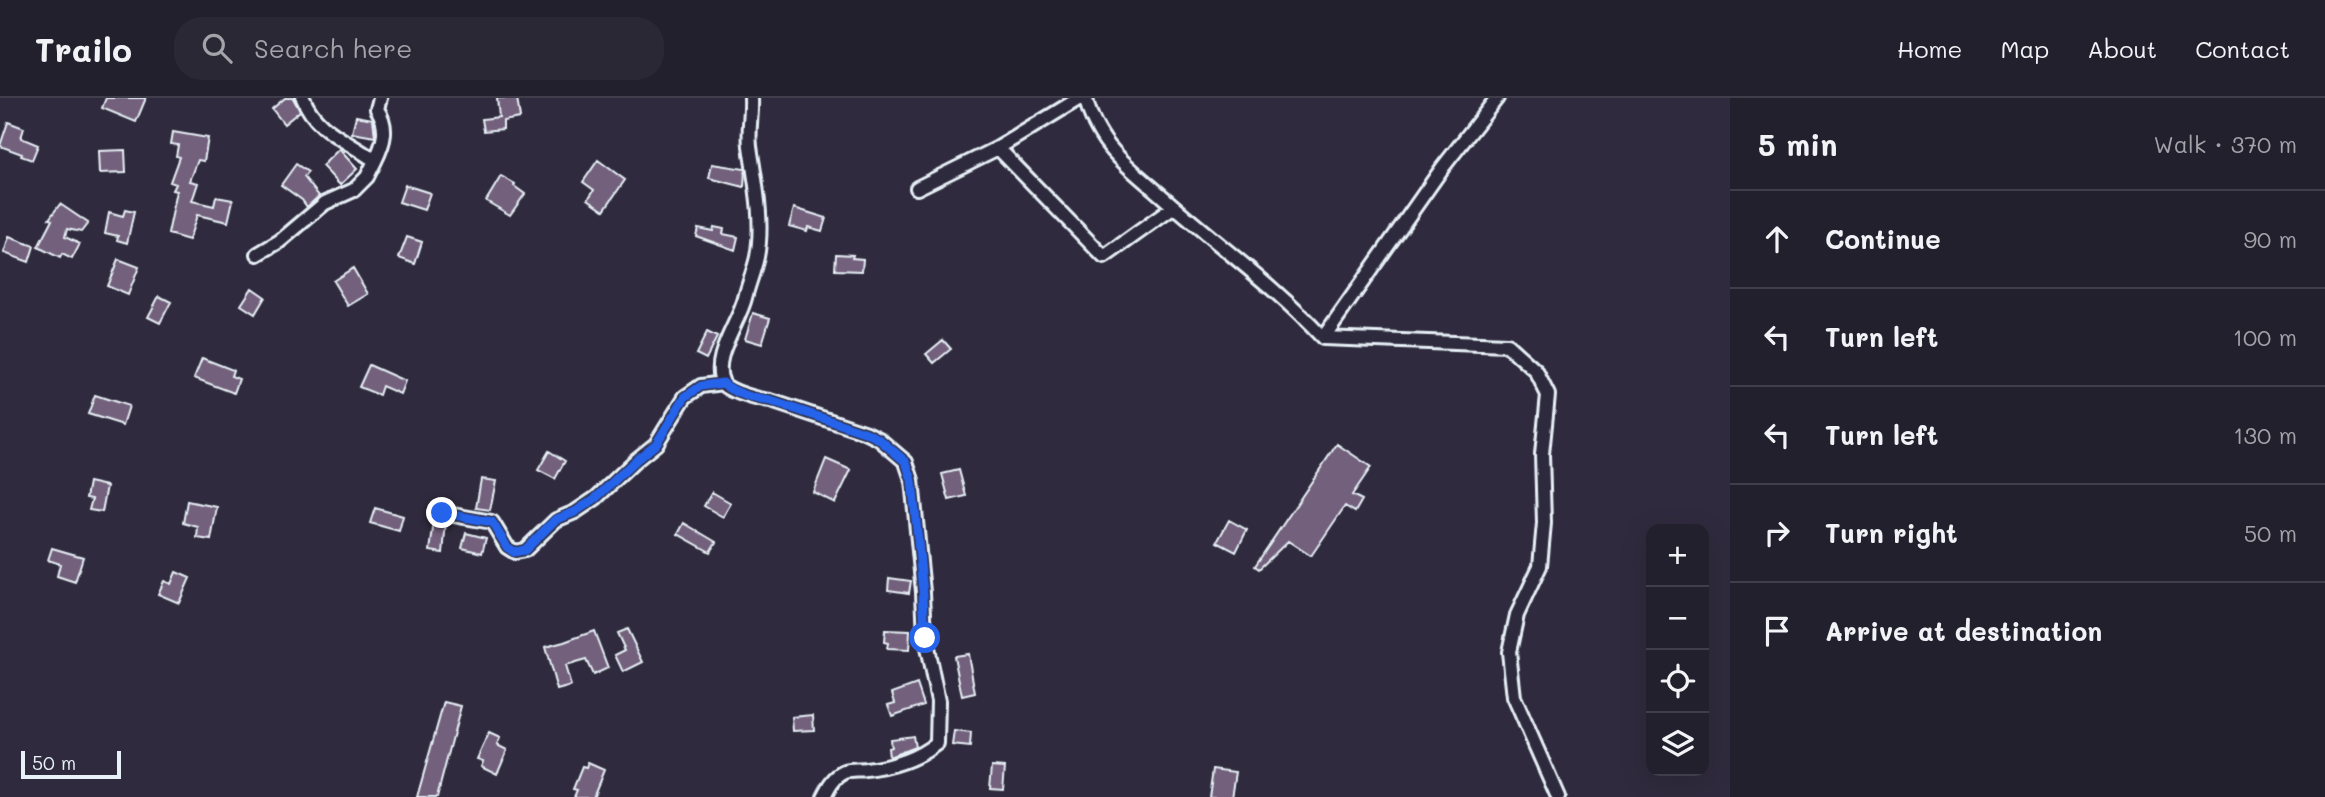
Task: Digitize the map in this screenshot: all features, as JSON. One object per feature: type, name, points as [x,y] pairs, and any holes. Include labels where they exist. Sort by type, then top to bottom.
[{"type":"street","points":[[303,98],[306,107],[319,124],[337,139],[356,146],[375,161]]},
{"type":"street","points":[[258,254],[280,241],[325,203],[354,190],[367,177],[383,145],[385,129],[383,118],[377,109],[380,98]]},
{"type":"street","points":[[751,98],[750,143],[759,229],[757,257],[744,301],[719,360],[723,383],[731,391],[771,401],[867,433],[879,439],[906,462],[912,480],[925,638],[938,701],[937,743],[906,762],[876,769],[846,771],[830,784],[824,797]]},
{"type":"street","points":[[918,188],[998,148],[1080,98]]},
{"type":"street","points":[[1086,98],[1087,107],[1106,142],[1174,207],[1297,310],[1323,338],[1507,345],[1536,371],[1548,395],[1542,454],[1544,523],[1540,565],[1517,615],[1509,652],[1514,697],[1558,797]]},
{"type":"street","points":[[1323,338],[1443,167],[1497,98]]},
{"type":"street","points":[[998,148],[1104,257],[1174,207]]},
{"type":"street","points":[[442,513],[492,522],[507,547],[514,552],[525,550],[555,520],[575,512],[596,498],[656,444],[685,397],[701,386],[723,383]]},
{"type":"building","points":[[106,98],[146,98],[136,122],[102,108]]},
{"type":"building","points":[[285,98],[293,98],[300,111],[284,124],[272,109]]},
{"type":"building","points":[[497,98],[517,98],[520,118],[503,121],[503,129],[484,131],[482,119],[499,117]]},
{"type":"building","points":[[356,116],[373,119],[375,137],[352,133]]},
{"type":"building","points":[[8,122],[24,128],[21,138],[38,145],[32,160],[0,146]]},
{"type":"building","points":[[173,132],[208,138],[204,161],[198,160],[190,181],[198,183],[192,201],[214,206],[216,197],[233,200],[228,222],[197,215],[189,240],[168,234],[177,191],[173,190],[176,184],[170,182],[179,157],[176,156],[178,145],[171,144]]},
{"type":"building","points":[[339,149],[357,169],[340,185],[322,166]]},
{"type":"building","points":[[125,150],[126,172],[100,173],[99,151]]},
{"type":"building","points":[[598,160],[625,180],[604,210],[588,199],[594,190],[583,182]]},
{"type":"building","points":[[296,164],[308,172],[304,177],[319,196],[307,207],[302,200],[281,185]]},
{"type":"building","points":[[712,164],[745,169],[744,187],[709,178]]},
{"type":"building","points":[[501,176],[525,194],[510,215],[486,201]]},
{"type":"building","points":[[405,185],[430,193],[424,210],[399,202]]},
{"type":"building","points":[[60,204],[88,223],[81,232],[67,229],[65,237],[80,244],[72,259],[62,254],[60,258],[38,247],[52,220],[49,219]]},
{"type":"building","points":[[794,208],[826,218],[822,231],[808,227],[807,231],[789,226]]},
{"type":"building","points":[[125,210],[134,212],[127,243],[117,240],[118,236],[105,233],[109,212],[123,216]]},
{"type":"building","points":[[714,227],[724,229],[723,234],[738,237],[735,250],[696,236],[698,228],[713,231]]},
{"type":"building","points":[[9,237],[34,246],[29,262],[4,253]]},
{"type":"building","points":[[407,237],[422,242],[415,264],[399,258]]},
{"type":"building","points":[[836,254],[853,255],[852,258],[863,259],[862,271],[835,270]]},
{"type":"building","points":[[118,259],[139,267],[128,295],[107,286]]},
{"type":"building","points":[[353,268],[368,294],[348,306],[333,281]]},
{"type":"building","points":[[252,288],[265,297],[255,314],[241,305]]},
{"type":"building","points":[[159,296],[171,302],[160,323],[148,317]]},
{"type":"building","points":[[753,313],[770,318],[762,344],[745,339]]},
{"type":"building","points":[[707,332],[717,337],[706,359],[696,354]]},
{"type":"building","points":[[943,340],[951,349],[934,363],[926,354]]},
{"type":"building","points":[[202,358],[233,370],[231,376],[239,379],[234,393],[194,378]]},
{"type":"building","points":[[369,365],[405,381],[400,394],[382,386],[379,395],[359,387]]},
{"type":"building","points":[[95,395],[129,406],[123,425],[88,414]]},
{"type":"building","points":[[1337,444],[1371,467],[1352,495],[1362,500],[1355,512],[1345,506],[1311,556],[1288,541],[1259,569],[1255,566]]},
{"type":"building","points":[[549,451],[565,461],[555,479],[538,470]]},
{"type":"building","points":[[826,459],[851,470],[835,503],[813,492]]},
{"type":"building","points":[[959,470],[966,496],[949,500],[942,474]]},
{"type":"building","points":[[481,479],[496,481],[490,510],[476,508]]},
{"type":"building","points":[[89,482],[107,486],[102,512],[89,510],[92,499],[86,498]]},
{"type":"building","points":[[712,492],[731,503],[723,517],[704,506]]},
{"type":"building","points":[[187,501],[217,507],[211,540],[197,538],[198,527],[183,523]]},
{"type":"building","points":[[375,508],[403,516],[399,531],[370,523]]},
{"type":"building","points":[[1229,520],[1247,530],[1236,552],[1217,542]]},
{"type":"building","points":[[434,521],[446,523],[443,553],[430,551]]},
{"type":"building","points":[[684,523],[716,542],[710,552],[678,534]]},
{"type":"building","points":[[466,533],[486,538],[482,553],[462,548]]},
{"type":"building","points":[[52,548],[83,557],[75,582],[57,576],[60,564],[48,560]]},
{"type":"building","points":[[176,572],[190,578],[179,603],[158,594],[164,581],[171,584]]},
{"type":"building","points":[[889,578],[911,581],[909,593],[888,590]]},
{"type":"building","points":[[627,629],[643,662],[623,672],[615,655],[625,650],[617,633]]},
{"type":"building","points":[[885,630],[910,631],[909,650],[887,649],[888,643],[884,642]]},
{"type":"building","points":[[594,631],[608,668],[593,675],[586,660],[565,666],[571,686],[557,690],[545,647]]},
{"type":"building","points":[[968,654],[975,693],[962,696],[954,656]]},
{"type":"building","points":[[917,684],[924,705],[892,716],[888,705],[895,703],[892,693]]},
{"type":"building","points":[[444,702],[461,706],[437,797],[417,797]]},
{"type":"building","points":[[813,715],[814,730],[793,731],[792,717]]},
{"type":"building","points":[[954,731],[971,733],[970,747],[952,745]]},
{"type":"building","points":[[489,733],[500,738],[497,745],[507,750],[497,774],[481,766],[483,761],[477,759]]},
{"type":"building","points":[[913,736],[915,747],[889,757],[890,739]]},
{"type":"building","points":[[588,763],[604,770],[593,797],[574,797],[577,790],[573,789],[582,767],[586,768]]},
{"type":"building","points":[[992,766],[1005,767],[1003,789],[990,788]]},
{"type":"building","points":[[1213,769],[1236,772],[1232,797],[1209,797]]},
{"type":"route","points":[[442,513],[492,522],[507,547],[514,552],[525,550],[555,520],[575,512],[596,498],[656,444],[685,397],[701,386],[723,383],[731,391],[771,401],[867,433],[879,439],[906,462],[912,480],[925,638]]}]
